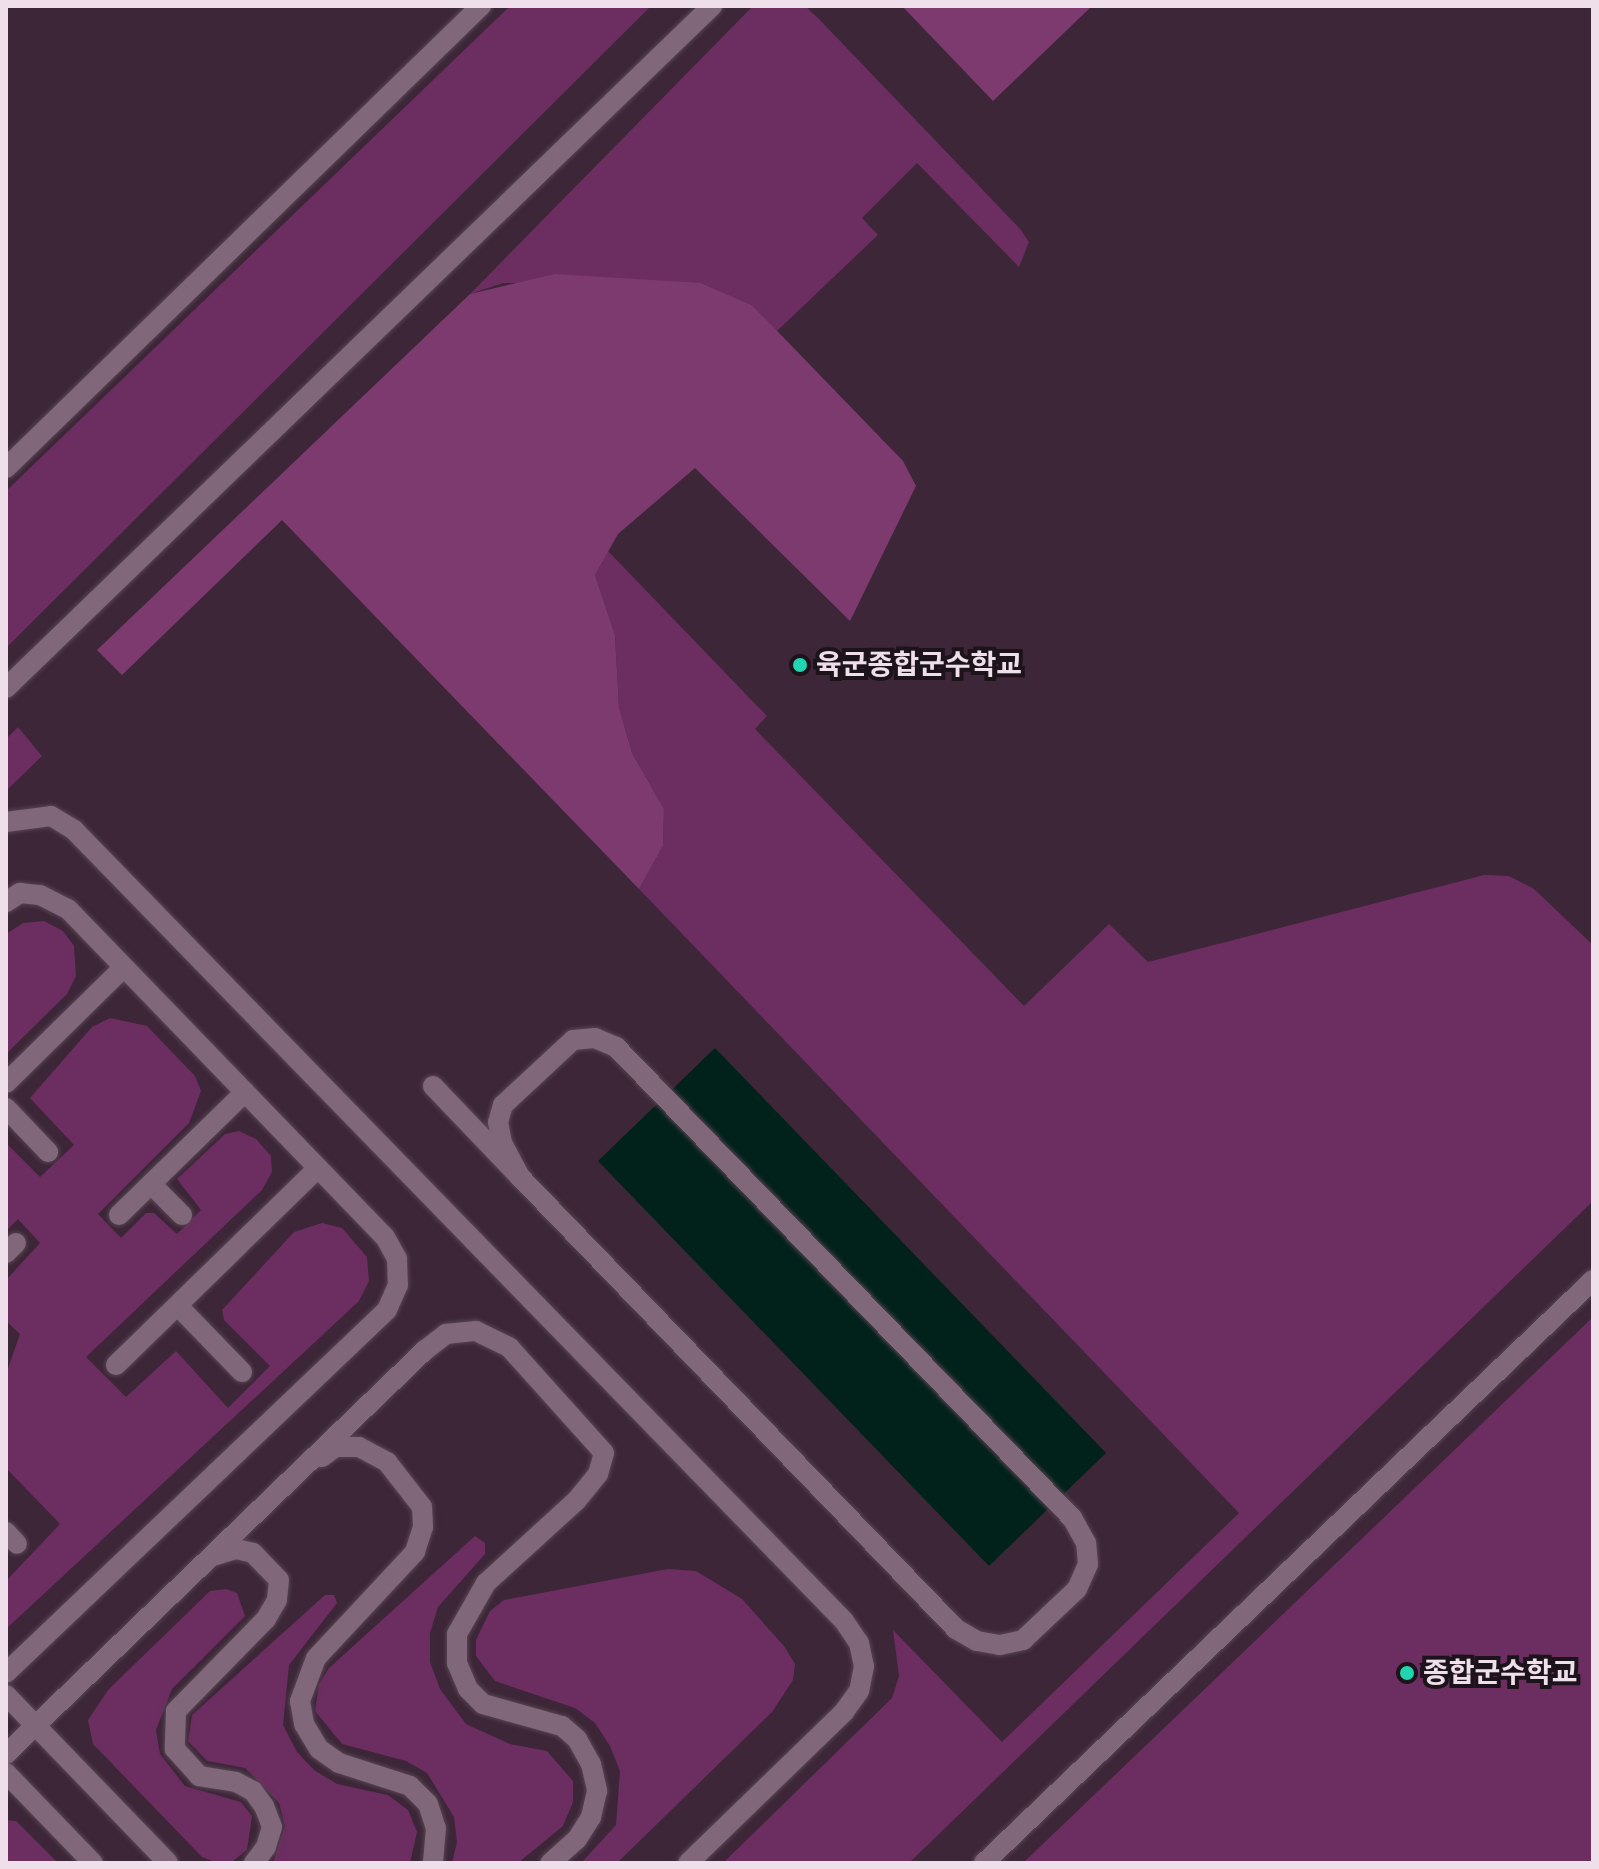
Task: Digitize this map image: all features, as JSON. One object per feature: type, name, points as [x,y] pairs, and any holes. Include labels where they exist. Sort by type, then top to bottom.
[{"type":"street","points":[[6,468],[481,6]]},
{"type":"street","points":[[6,688],[712,6]]},
{"type":"street","points":[[6,822],[51,816],[74,830],[822,1598],[859,1643],[864,1666],[859,1691],[844,1712],[688,1863]]},
{"type":"street","points":[[6,902],[20,893],[40,895],[68,909],[385,1237],[397,1259],[398,1285],[387,1310],[6,1673]]},
{"type":"street","points":[[6,1083],[124,967]]},
{"type":"street","points":[[433,1086],[521,1178],[956,1629],[977,1641],[1000,1645],[1023,1640],[1077,1589],[1088,1564],[1086,1543],[1072,1518],[616,1047],[595,1038],[573,1040],[503,1105],[498,1122],[502,1143],[521,1178]]},
{"type":"street","points":[[119,1215],[245,1092]]},
{"type":"street","points":[[6,1108],[48,1152]]},
{"type":"street","points":[[116,1365],[318,1168]]},
{"type":"street","points":[[151,1184],[182,1215]]},
{"type":"street","points":[[984,1863],[1593,1280]]},
{"type":"street","points":[[178,1306],[242,1372]]},
{"type":"street","points":[[6,1754],[446,1334],[476,1331],[509,1347],[591,1432],[604,1453],[598,1474],[577,1500],[486,1583],[457,1634],[457,1663],[468,1689],[483,1704],[562,1726],[577,1739],[591,1764],[597,1791],[591,1817],[577,1839],[550,1863]]},
{"type":"street","points":[[295,1476],[336,1447],[359,1447],[387,1462],[422,1507],[423,1527],[415,1552],[316,1658],[300,1701],[304,1724],[319,1749],[339,1763],[410,1786],[428,1804],[436,1828],[433,1863]]},
{"type":"street","points":[[213,1556],[236,1549],[253,1553],[279,1580],[277,1600],[266,1619],[176,1711],[175,1749],[199,1776],[236,1782],[253,1791],[264,1806],[272,1827],[266,1847],[254,1863]]},
{"type":"street","points":[[6,1695],[168,1863]]},
{"type":"street","points":[[6,1773],[93,1863]]},
{"type":"shaded area","points":[[510,6],[651,6],[6,648],[6,491]]},
{"type":"shaded area","points":[[753,6],[805,6],[818,18],[1021,230],[1029,242],[1019,267],[917,163],[862,218],[878,235],[777,331],[752,305],[701,283],[503,283],[470,294]]},
{"type":"shaded area","points":[[902,6],[1092,6],[993,101]]},
{"type":"shaded area","points":[[555,274],[701,283],[752,305],[903,461],[916,486],[850,621],[695,468],[618,534],[595,575],[615,635],[619,707],[632,753],[664,809],[663,846],[639,889],[282,520],[122,675],[97,650],[470,294]]},
{"type":"shaded area","points":[[608,551],[767,716],[755,729],[1024,1006],[1109,924],[1148,962],[1484,875],[1509,876],[1534,889],[1593,945],[1593,1201],[909,1863],[723,1863],[892,1698],[899,1676],[893,1630],[1002,1742],[1239,1513],[639,889],[663,846],[664,809],[632,753],[619,707],[615,635],[595,575]]},
{"type":"shaded area","points":[[18,727],[42,756],[6,791],[6,739]]},
{"type":"shaded area","points":[[44,921],[63,931],[74,946],[76,976],[67,994],[6,1054],[6,934],[23,923]]},
{"type":"shaded area","points":[[110,1018],[147,1026],[195,1076],[201,1091],[189,1123],[98,1214],[121,1238],[146,1213],[154,1213],[177,1234],[201,1210],[177,1179],[225,1134],[239,1131],[256,1139],[271,1156],[272,1172],[262,1190],[86,1357],[126,1397],[176,1351],[228,1408],[270,1366],[224,1320],[222,1310],[294,1232],[322,1223],[342,1228],[367,1257],[369,1281],[359,1301],[6,1629],[6,1581],[60,1524],[6,1468],[6,1374],[20,1334],[6,1321],[6,1280],[40,1243],[18,1219],[6,1231],[6,1143],[40,1177],[74,1145],[30,1098],[92,1027]]},
{"type":"shaded area","points":[[715,1048],[1106,1453],[989,1566],[598,1161]]},
{"type":"shaded area","name":"종합군수학교","points":[[1593,1317],[1593,1863],[1023,1863],[1420,1483]]},
{"type":"shaded area","points":[[475,1536],[485,1543],[485,1554],[438,1607],[430,1633],[430,1662],[440,1689],[466,1724],[510,1744],[547,1751],[573,1781],[573,1802],[563,1826],[518,1863],[452,1863],[457,1842],[454,1817],[427,1773],[406,1761],[342,1744],[315,1711],[319,1684],[329,1668]]},
{"type":"shaded area","points":[[668,1569],[696,1571],[742,1599],[784,1646],[795,1664],[793,1680],[772,1712],[617,1863],[581,1863],[616,1825],[620,1771],[610,1746],[595,1723],[575,1708],[495,1681],[476,1656],[476,1640],[490,1611],[504,1600]]},
{"type":"shaded area","points":[[226,1589],[237,1593],[245,1616],[172,1689],[156,1730],[160,1754],[185,1786],[241,1802],[252,1816],[247,1850],[233,1861],[217,1863],[202,1857],[93,1744],[88,1720],[108,1690],[210,1591]]},
{"type":"shaded area","points":[[325,1595],[334,1595],[337,1603],[289,1665],[283,1725],[297,1752],[314,1770],[337,1784],[388,1795],[408,1810],[417,1832],[410,1863],[273,1863],[285,1826],[279,1803],[245,1768],[207,1761],[188,1741],[192,1715]]},
{"type":"shaded area","points":[[6,1820],[16,1821],[58,1863],[6,1863]]},
{"type":"place","name":"육군종합군수학교","points":[[800,665]]},
{"type":"place","name":"종합군수학교","points":[[1407,1673]]}]
